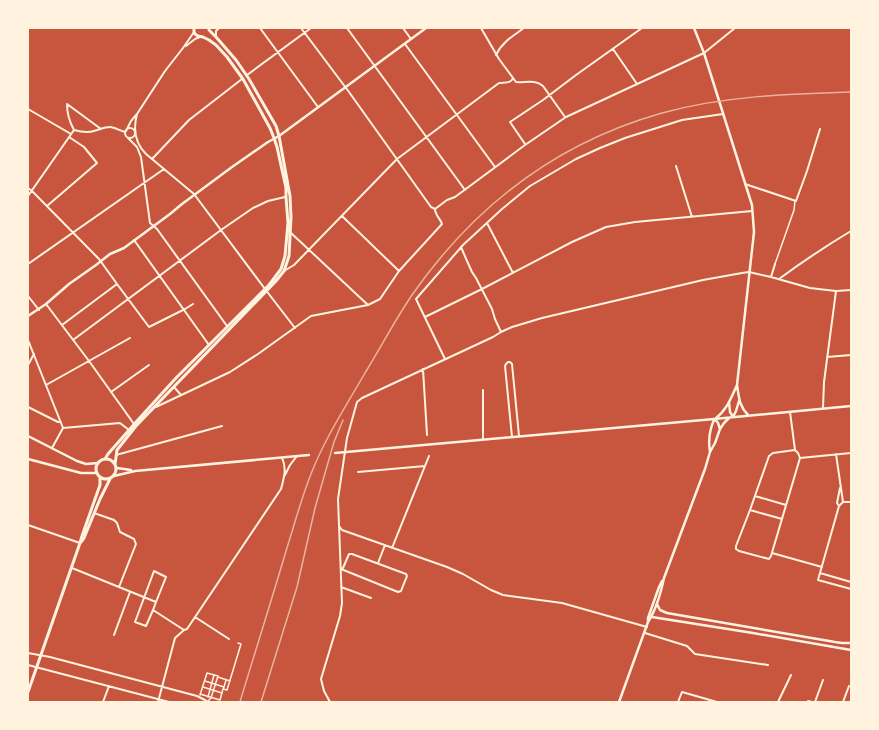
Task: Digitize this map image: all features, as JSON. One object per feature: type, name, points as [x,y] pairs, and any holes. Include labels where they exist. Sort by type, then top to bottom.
[{"type":"main road","points":[[28,316],[39,310],[69,284],[110,254],[124,248],[194,194],[268,142],[279,136],[426,28]]},
{"type":"main road","points":[[694,28],[704,53],[745,183],[752,211],[754,232],[737,384],[742,410],[748,416]]},
{"type":"main road","points":[[115,464],[117,450],[124,441],[211,346],[266,290],[281,269],[285,256],[291,217],[290,196],[276,126],[258,92],[236,60],[216,37],[207,33],[198,36],[193,29]]},
{"type":"main road","points":[[105,459],[134,424],[176,378],[211,346],[227,326],[276,281],[284,271],[289,256],[289,232],[286,197],[274,138],[243,79],[227,57],[209,40],[207,33]]},
{"type":"main road","points":[[710,452],[708,440],[709,432],[714,419],[722,414],[737,384]]},
{"type":"main road","points":[[648,622],[652,617],[657,604],[664,578],[710,452],[724,422],[736,411],[739,400]]},
{"type":"main road","points":[[729,402],[731,417]]},
{"type":"main road","points":[[336,453],[851,406]]},
{"type":"main road","points":[[714,419],[718,423],[720,429]]},
{"type":"main road","points":[[28,436],[82,463],[92,464],[98,463],[101,460],[109,459],[113,461],[117,468],[121,470],[135,471]]},
{"type":"main road","points":[[80,543],[84,538],[110,479],[114,476],[135,471],[309,455]]},
{"type":"main road","points":[[28,458],[81,473],[97,473]]},
{"type":"main road","points":[[98,463],[96,470],[97,473],[100,477],[110,479]]},
{"type":"main road","points":[[114,476],[117,468]]},
{"type":"main road","points":[[28,692],[100,485],[100,477]]},
{"type":"main road","points":[[619,702],[647,627],[648,618],[659,587],[664,578]]},
{"type":"main road","points":[[657,604],[660,610],[667,613],[835,642],[851,643]]},
{"type":"main road","points":[[652,617],[851,650]]},
{"type":"street","points":[[216,37],[216,31],[219,28]]},
{"type":"street","points":[[260,28],[318,107]]},
{"type":"street","points":[[153,408],[230,372],[296,328],[311,316],[368,304],[380,299],[399,271],[442,224],[435,212],[435,209],[302,28]]},
{"type":"street","points":[[247,75],[311,28]]},
{"type":"street","points":[[347,28],[465,190]]},
{"type":"street","points":[[403,28],[411,39]]},
{"type":"street","points":[[481,28],[496,55],[516,82],[540,83],[566,117]]},
{"type":"street","points":[[496,55],[498,50],[506,41],[524,28]]},
{"type":"street","points":[[526,145],[510,122],[550,95],[642,28]]},
{"type":"street","points":[[435,209],[465,190],[566,117],[704,53],[735,28]]},
{"type":"street","points":[[193,29],[183,48],[165,71],[131,121],[125,135],[137,147],[141,157],[150,223],[157,229],[227,326]]},
{"type":"street","points":[[183,48],[195,39],[207,33]]},
{"type":"street","points":[[405,44],[495,167]]},
{"type":"street","points":[[613,49],[637,84]]},
{"type":"street","points":[[284,271],[294,265],[397,159],[499,83],[512,81],[513,78]]},
{"type":"street","points":[[152,159],[189,120],[243,79]]},
{"type":"street","points":[[101,129],[67,104],[67,112],[74,130],[84,132],[93,131],[101,129],[107,127],[112,127],[126,132]]},
{"type":"street","points":[[28,109],[71,134]]},
{"type":"street","points":[[137,114],[135,121],[135,132],[141,149],[194,194],[296,328]]},
{"type":"street","points":[[445,359],[416,299],[461,247],[502,209],[530,186],[576,159],[600,148],[625,138],[682,120],[723,114]]},
{"type":"street","points":[[126,132],[129,128],[135,132]]},
{"type":"street","points":[[771,277],[820,129]]},
{"type":"street","points":[[28,196],[74,130]]},
{"type":"street","points":[[128,138],[134,136],[135,132]]},
{"type":"street","points":[[47,206],[97,163],[84,147],[69,137]]},
{"type":"street","points":[[141,157],[146,154]]},
{"type":"street","points":[[676,166],[692,217]]},
{"type":"street","points":[[28,264],[164,169]]},
{"type":"street","points":[[745,183],[796,201]]},
{"type":"street","points":[[28,188],[100,262],[149,327],[193,304]]},
{"type":"street","points":[[73,340],[253,208],[268,201],[286,197]]},
{"type":"street","points":[[424,317],[482,289],[572,242],[606,228],[635,222],[752,211]]},
{"type":"street","points":[[342,216],[399,271]]},
{"type":"street","points":[[487,223],[513,273]]},
{"type":"street","points":[[779,279],[810,256],[851,231]]},
{"type":"street","points":[[289,232],[368,304]]},
{"type":"street","points":[[134,240],[211,346]]},
{"type":"street","points":[[461,247],[472,272],[492,309],[500,332]]},
{"type":"street","points":[[330,702],[324,691],[321,679],[340,616],[342,603],[338,499],[348,438],[357,402],[362,398],[493,337],[500,332],[522,324],[549,316],[703,280],[749,272],[810,288],[836,291],[851,290]]},
{"type":"street","points":[[62,325],[117,284]]},
{"type":"street","points":[[823,408],[824,382],[836,291]]},
{"type":"street","points":[[28,296],[39,310]]},
{"type":"street","points":[[46,304],[134,424]]},
{"type":"street","points":[[46,385],[130,338]]},
{"type":"street","points":[[28,340],[63,428],[52,448]]},
{"type":"street","points":[[28,365],[34,354]]},
{"type":"street","points":[[827,357],[851,355]]},
{"type":"street","points":[[512,437],[505,366],[508,362],[512,364],[519,436]]},
{"type":"street","points":[[111,392],[149,365]]},
{"type":"street","points":[[423,370],[427,435]]},
{"type":"street","points":[[174,387],[181,395]]},
{"type":"street","points":[[483,390],[483,439]]},
{"type":"street","points":[[28,407],[58,422],[61,422]]},
{"type":"street","points":[[790,412],[795,450],[800,458],[771,556],[769,559],[739,551],[736,549],[736,546],[771,454],[795,450]]},
{"type":"street","points":[[63,428],[120,423],[129,430]]},
{"type":"street","points":[[116,455],[222,426]]},
{"type":"street","points":[[800,458],[851,453]]},
{"type":"street","points":[[836,454],[842,502],[839,506],[818,580],[851,589]]},
{"type":"street","points":[[159,700],[175,638],[187,629],[281,489],[285,475],[297,456]]},
{"type":"street","points":[[392,548],[429,456]]},
{"type":"street","points":[[282,458],[285,464],[285,475]]},
{"type":"street","points":[[358,472],[425,466]]},
{"type":"street","points":[[839,506],[837,503],[840,488]]},
{"type":"street","points":[[755,496],[786,506]]},
{"type":"street","points":[[842,502],[851,502]]},
{"type":"street","points":[[750,510],[782,519]]},
{"type":"street","points":[[94,513],[114,520],[117,523],[120,532],[134,539],[136,544],[119,588]]},
{"type":"street","points":[[28,525],[80,543]]},
{"type":"street","points":[[338,525],[342,530],[447,566],[491,590],[504,595],[562,603],[647,627]]},
{"type":"street","points":[[378,563],[385,545]]},
{"type":"street","points":[[772,552],[822,567]]},
{"type":"street","points":[[349,554],[352,554],[406,574],[407,576],[401,591],[398,592],[341,569],[343,568],[349,554]]},
{"type":"street","points":[[72,568],[156,602]]},
{"type":"street","points":[[154,572],[166,577],[156,602],[146,626],[134,622],[154,572]]},
{"type":"street","points":[[820,573],[851,582]]},
{"type":"street","points":[[342,587],[371,598]]},
{"type":"street","points":[[114,635],[130,592]]},
{"type":"street","points":[[153,610],[184,630]]},
{"type":"street","points":[[195,617],[230,639]]},
{"type":"street","points":[[644,633],[687,646],[695,654],[768,666]]},
{"type":"street","points":[[205,681],[216,684],[228,690],[241,644],[238,643]]},
{"type":"street","points":[[28,652],[162,687],[220,700],[226,680]]},
{"type":"street","points":[[28,664],[170,702]]},
{"type":"street","points":[[199,696],[207,673],[230,681]]},
{"type":"street","points":[[208,697],[214,675]]},
{"type":"street","points":[[778,702],[790,675]]},
{"type":"street","points":[[199,696],[208,702],[211,698],[218,677]]},
{"type":"street","points":[[808,702],[813,702],[823,680]]},
{"type":"street","points":[[103,702],[109,686]]},
{"type":"street","points":[[843,702],[849,686]]},
{"type":"street","points":[[203,687],[222,693]]},
{"type":"street","points":[[678,702],[682,692],[717,702]]},
{"type":"railway","points":[[240,702],[301,503],[311,474],[329,435],[406,304],[436,263],[462,233],[490,206],[520,182],[553,160],[587,142],[623,126],[685,107],[732,99],[779,95],[851,92]]},
{"type":"railway","points":[[261,702],[297,587],[315,508],[334,442],[343,420]]}]
